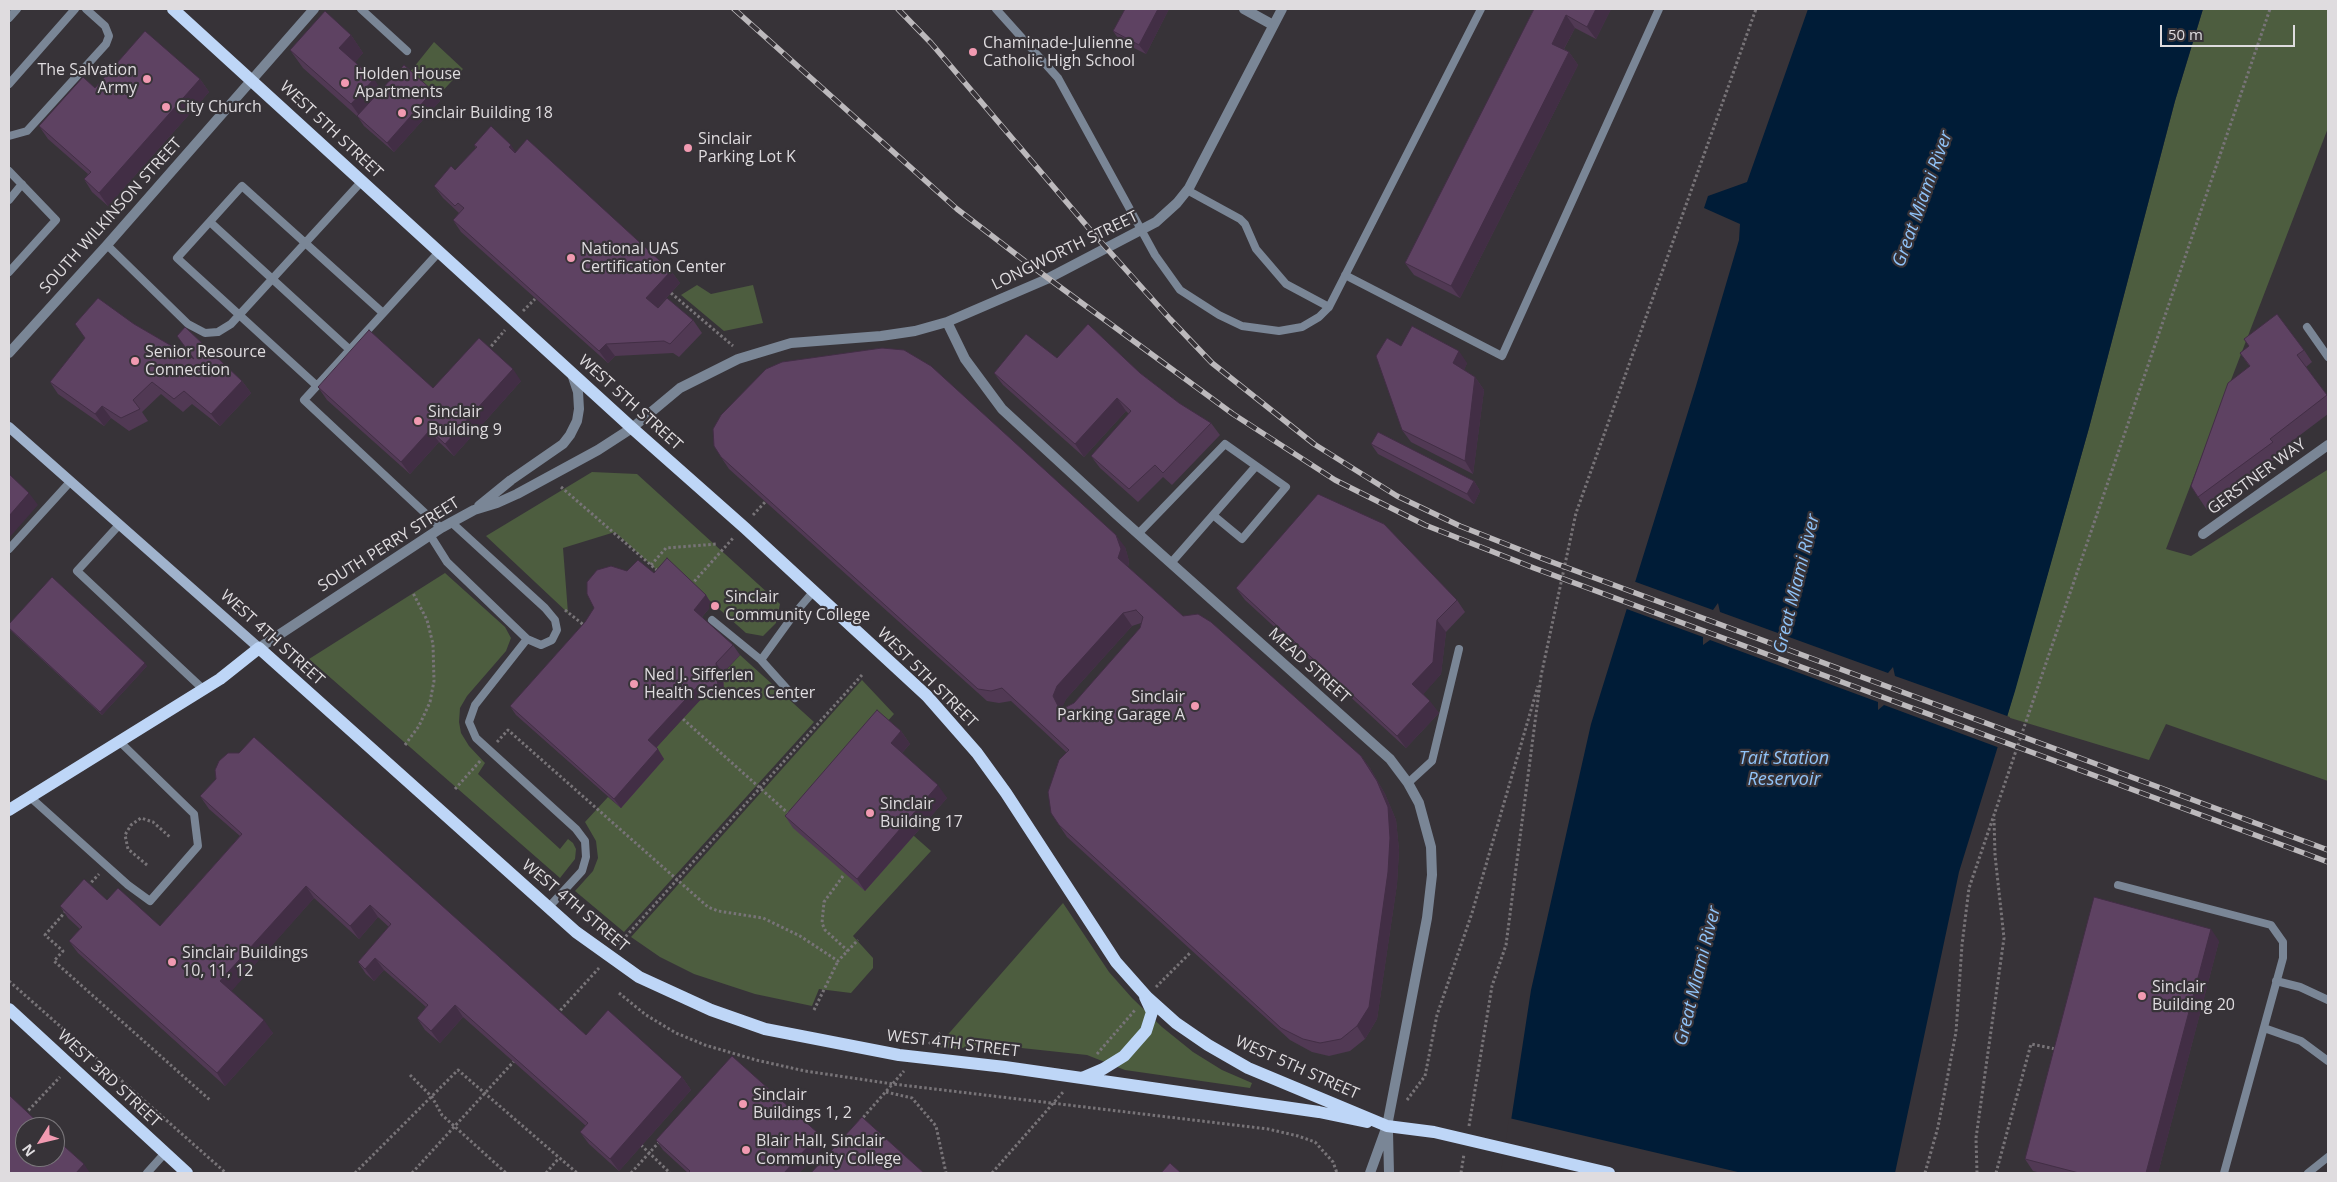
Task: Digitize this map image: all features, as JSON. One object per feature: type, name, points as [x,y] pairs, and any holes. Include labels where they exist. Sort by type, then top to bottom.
[{"type":"main road","name":"WEST 5TH STREET","points":[[173,9],[916,685],[958,730],[1019,811],[1116,962],[1145,994],[1176,1023],[1208,1045],[1248,1068],[1387,1126],[1434,1132],[1609,1173]]},
{"type":"main road","name":"WEST 4TH STREET","points":[[9,427],[259,648],[548,908],[624,968],[653,985],[712,1010],[765,1029],[917,1057],[1005,1067],[1319,1112],[1387,1126]]},
{"type":"main road","name":"SOUTH PERRY STREET","points":[[9,810],[203,689],[259,648]]},
{"type":"main road","points":[[1082,1078],[1103,1069],[1124,1056],[1146,1031],[1152,1012],[1145,994]]},
{"type":"main road","name":"WEST 3RD STREET","points":[[9,1009],[187,1173]]},
{"type":"street","name":"SOUTH WILKINSON STREET","points":[[9,353],[107,245],[314,9]]},
{"type":"street","points":[[1244,9],[1273,25]]},
{"type":"street","name":"LONGWORTH STREET","points":[[803,341],[889,335],[915,331],[947,322],[1047,279],[1156,222],[1187,190],[1282,9]]},
{"type":"street","name":"MEAD STREET","points":[[947,322],[965,360],[1002,409],[1138,534],[1390,759],[1408,783],[1419,803],[1430,847],[1432,875],[1427,918],[1387,1126]]},
{"type":"street","name":"SOUTH PERRY STREET","points":[[259,648],[451,522],[474,510],[497,504],[598,450],[632,428],[680,388],[738,360],[771,348],[803,341]]},
{"type":"street","points":[[474,510],[563,444],[570,435],[577,421],[579,409],[578,392],[572,373]]},
{"type":"street","name":"GERSTNER WAY","points":[[2203,534],[2328,445]]},
{"type":"street","points":[[1370,1173],[1387,1126]]},
{"type":"street","points":[[1387,1126],[1389,1173]]},
{"type":"lane","points":[[9,18],[17,9]]},
{"type":"lane","points":[[9,84],[75,9]]},
{"type":"lane","points":[[9,136],[27,131],[106,44],[109,36],[105,26],[86,9]]},
{"type":"lane","points":[[361,9],[406,51]]},
{"type":"lane","points":[[996,9],[1058,78],[1132,212],[1154,256],[1180,290],[1220,315],[1242,326],[1280,331],[1302,327],[1319,318],[1329,307],[1481,9]]},
{"type":"lane","points":[[1345,275],[1502,356],[1659,9]]},
{"type":"lane","points":[[9,171],[56,220],[9,272]]},
{"type":"lane","points":[[107,245],[188,324],[205,333],[218,332],[231,324],[240,315],[362,181]]},
{"type":"lane","points":[[9,200],[22,184]]},
{"type":"lane","points":[[317,386],[178,258],[242,186],[383,313]]},
{"type":"lane","points":[[1187,190],[1240,219],[1245,224],[1256,249],[1286,284],[1329,307]]},
{"type":"lane","points":[[210,222],[350,350]]},
{"type":"lane","points":[[439,252],[304,400],[441,528]]},
{"type":"lane","points":[[2307,327],[2328,357]]},
{"type":"lane","points":[[1138,534],[1226,444],[1286,487],[1242,540],[1213,515]]},
{"type":"lane","points":[[1171,563],[1256,466]]},
{"type":"lane","points":[[9,549],[70,482]]},
{"type":"lane","points":[[430,535],[446,562],[527,639],[541,645],[552,640],[557,630],[555,620],[545,608],[451,522]]},
{"type":"lane","points":[[119,525],[77,571],[203,689]]},
{"type":"lane","points":[[761,660],[795,613],[813,592]]},
{"type":"lane","points":[[712,620],[761,660],[794,698]]},
{"type":"lane","points":[[527,639],[475,705],[469,722],[476,738],[576,829],[585,841],[586,857],[582,871],[548,908]]},
{"type":"lane","points":[[1408,783],[1432,761],[1459,649]]},
{"type":"lane","points":[[30,797],[106,866],[150,901],[198,846],[194,814],[119,741]]},
{"type":"lane","points":[[2118,885],[2271,925],[2283,942],[2283,958],[2224,1173]]},
{"type":"lane","points":[[2276,981],[2300,987],[2328,1000]]},
{"type":"lane","points":[[2264,1028],[2301,1041],[2328,1061]]},
{"type":"lane","points":[[147,1173],[165,1153]]},
{"type":"lane","points":[[2308,1173],[2328,1157]]},
{"type":"path","points":[[1403,1106],[1425,1076],[1437,1015],[1472,913],[1541,676],[1576,512],[1756,9]]},
{"type":"path","points":[[1925,1173],[1938,1127],[1956,1032],[1962,945],[1970,888],[2270,9]]},
{"type":"path","points":[[671,293],[737,350]]},
{"type":"path","points":[[561,487],[661,574]]},
{"type":"path","points":[[747,522],[766,501]]},
{"type":"path","points":[[691,584],[735,536]]},
{"type":"path","points":[[651,565],[666,548],[717,544]]},
{"type":"path","points":[[405,745],[419,726],[430,702],[434,681],[433,644],[426,620],[413,593]]},
{"type":"path","points":[[615,948],[862,675]]},
{"type":"path","points":[[1468,1134],[1492,986],[1506,945],[1541,676]]},
{"type":"path","points":[[683,719],[794,818]]},
{"type":"path","points":[[455,789],[508,730],[708,907],[718,911],[763,918],[800,936],[838,961]]},
{"type":"path","points":[[1977,1173],[1976,1138],[2004,938],[1994,855],[1994,816]]},
{"type":"path","points":[[147,865],[128,849],[125,835],[131,825],[141,818],[153,822],[171,838]]},
{"type":"path","points":[[82,893],[106,866]]},
{"type":"path","points":[[842,876],[824,902],[822,923],[825,930],[848,951]]},
{"type":"path","points":[[70,907],[45,935],[63,951],[54,961],[211,1101]]},
{"type":"path","points":[[814,1010],[838,961],[858,940]]},
{"type":"path","points":[[1145,994],[1191,952]]},
{"type":"path","points":[[551,1021],[599,968]]},
{"type":"path","points":[[9,980],[226,1173]]},
{"type":"path","points":[[619,993],[646,1015],[676,1033],[705,1045],[738,1055],[804,1071],[893,1084],[1268,1130],[1298,1136],[1315,1142],[1333,1162],[1337,1173]]},
{"type":"path","points":[[1996,1173],[2031,1044],[2065,1051]]},
{"type":"path","points":[[731,1062],[738,1055]]},
{"type":"path","points":[[412,1173],[518,1056]]},
{"type":"path","points":[[859,1122],[917,1057]]},
{"type":"path","points":[[25,1115],[70,1066]]},
{"type":"path","points":[[356,1173],[458,1070],[486,1092],[576,1173]]},
{"type":"path","points":[[410,1076],[432,1096],[442,1115],[506,1173]]},
{"type":"path","points":[[886,1092],[912,1098],[936,1126],[946,1173]]},
{"type":"path","points":[[631,1173],[665,1136]]},
{"type":"path","points":[[1461,1173],[1466,1144]]},
{"type":"path","points":[[641,1146],[670,1173]]},
{"type":"path","points":[[546,1173],[559,1158]]},
{"type":"green space","points":[[2203,9],[2328,9],[2328,128],[2166,549],[2191,556],[2328,471],[2328,781],[2166,724],[2149,760],[2007,717],[2089,428],[2175,101]]},
{"type":"green space","points":[[434,42],[463,69],[436,98],[410,72]]},
{"type":"green space","points":[[697,285],[711,294],[753,285],[763,323],[724,331],[681,295]]},
{"type":"green space","points":[[592,472],[637,474],[780,604],[776,623],[763,636],[746,633],[673,568],[661,574],[615,532],[563,548],[568,613],[486,536]]},
{"type":"green space","points":[[445,573],[505,627],[511,638],[506,651],[467,696],[460,708],[459,722],[461,733],[469,746],[485,763],[478,774],[560,849],[568,839],[573,843],[576,849],[575,859],[560,878],[309,659]]},
{"type":"green space","points":[[740,655],[814,722],[624,932],[575,891],[593,871],[598,858],[596,841],[585,822],[608,797],[621,808],[655,749]]},
{"type":"green space","points":[[862,680],[894,714],[886,723],[914,836],[931,851],[853,936],[873,958],[873,968],[851,993],[819,989],[812,1006],[755,994],[694,974],[660,957],[631,937]]},
{"type":"green space","points":[[1063,903],[1109,972],[1132,998],[1162,1027],[1193,1052],[1222,1070],[1252,1083],[1250,1088],[1125,1070],[1087,1055],[984,1044],[956,1049],[937,1047]]},
{"type":"water","name":"Tait Station Reservoir","points":[[1808,9],[2203,9],[2175,101],[2089,428],[2015,691],[1959,872],[1895,1173],[1503,1173],[1531,990],[1591,724],[1696,386],[1739,240],[1740,224],[1704,208],[1708,196],[1747,182]]},
{"type":"pier","points":[[1633,581],[1713,610],[1718,603],[1720,612],[1888,673],[1893,667],[1895,676],[2010,717],[2000,748],[1884,705],[1878,710],[1878,702],[1710,640],[1703,645],[1703,637],[1624,608]]},
{"type":"pier","points":[[1509,1118],[1742,1173],[1501,1173]]},
{"type":"building","points":[[1125,9],[1158,9],[1139,45],[1113,31]]},
{"type":"building","points":[[1534,9],[1596,9],[1587,27],[1566,15],[1552,44],[1569,52],[1451,286],[1405,263]]},
{"type":"building","name":"Holden House Apartments","points":[[325,11],[351,35],[339,48],[374,79],[351,104],[290,50]]},
{"type":"building","points":[[145,31],[200,79],[99,193],[84,179],[91,172],[39,126],[83,77],[95,88]]},
{"type":"building","name":"Sinclair Building 18","points":[[404,65],[433,91],[387,143],[357,116]]},
{"type":"building","name":"National UAS Certification Center","points":[[491,126],[511,145],[509,147],[515,153],[527,139],[671,271],[646,298],[658,308],[667,298],[693,320],[670,344],[664,341],[606,344],[599,351],[453,220],[464,208],[458,203],[455,206],[434,186],[451,166],[455,170],[477,147],[474,145]]},
{"type":"building","name":"Senior Resource Connection","points":[[98,298],[134,324],[194,359],[177,336],[185,327],[242,381],[211,414],[184,391],[174,399],[152,382],[133,400],[140,409],[121,418],[102,406],[95,414],[50,382],[85,338],[75,324]]},
{"type":"building","points":[[2277,314],[2304,350],[2297,355],[2327,395],[2270,439],[2273,442],[2198,497],[2191,486],[2228,383],[2250,366],[2240,353],[2249,346],[2244,339]]},
{"type":"building","points":[[1088,324],[1140,373],[1179,403],[1211,423],[1163,473],[1155,465],[1129,489],[1091,456],[1131,411],[1117,398],[1075,444],[994,373],[1026,334],[1057,358]]},
{"type":"building","points":[[1412,326],[1459,351],[1453,363],[1475,377],[1465,461],[1402,430],[1376,356],[1387,338],[1401,346]]},
{"type":"building","name":"Sinclair Building 9","points":[[369,330],[433,388],[479,338],[513,369],[445,444],[430,430],[401,462],[318,387]]},
{"type":"building","name":"Sinclair Parking Garage A","points":[[882,348],[904,350],[931,366],[1116,535],[1121,549],[1118,558],[1183,616],[1198,614],[1211,622],[1361,756],[1377,781],[1388,807],[1390,838],[1388,872],[1369,1007],[1357,1026],[1341,1039],[1320,1043],[1303,1039],[1281,1028],[1059,825],[1051,813],[1048,792],[1059,760],[1069,750],[1002,688],[991,691],[978,689],[721,457],[714,446],[713,429],[721,415],[766,369],[782,362]],"holes":[[[1136,610],[1143,617],[1140,628],[1074,703],[1064,708],[1058,706],[1053,696],[1057,686],[1123,613]]]},
{"type":"building","points":[[1378,432],[1474,481],[1467,494],[1371,444]]},
{"type":"building","points":[[9,474],[29,493],[9,516]]},
{"type":"building","points":[[1318,494],[1384,524],[1457,600],[1437,620],[1433,662],[1412,684],[1430,701],[1397,736],[1236,588]]},
{"type":"building","name":"Ned J. Sifferlen Health Sciences Center","points":[[667,558],[706,595],[694,610],[733,645],[716,663],[718,687],[697,687],[648,740],[658,749],[614,799],[510,706],[585,622],[594,608],[587,594],[587,582],[597,570],[611,566],[627,571],[638,560],[654,573]]},
{"type":"building","points":[[52,577],[145,663],[100,712],[9,628],[9,624]]},
{"type":"building","name":"Sinclair Building 17","points":[[877,710],[901,731],[891,743],[938,785],[857,879],[785,816]]},
{"type":"building","name":"Sinclair Buildings 10, 11, 12","points":[[254,737],[586,1035],[608,1010],[682,1077],[610,1159],[580,1132],[588,1123],[455,1005],[431,1031],[417,1018],[428,1005],[375,958],[365,969],[358,962],[391,924],[370,905],[350,926],[306,886],[220,981],[264,1020],[217,1073],[69,941],[82,927],[60,906],[84,879],[107,900],[118,888],[160,926],[242,834],[200,796],[216,779],[215,770],[219,761],[228,753],[239,753]]},
{"type":"building","name":"Sinclair Building 20","points":[[2094,897],[2211,929],[2146,1173],[2079,1173],[2025,1159]]},
{"type":"building","name":"Sinclair Buildings 1, 2","points":[[732,1056],[819,1134],[784,1173],[688,1173],[690,1171],[656,1140]]},
{"type":"building","points":[[9,1095],[32,1117],[15,1117],[15,1167],[65,1167],[65,1147],[84,1164],[76,1173],[9,1173]]},
{"type":"building","points":[[862,1117],[924,1173],[811,1173]]},
{"type":"building","points":[[1170,1163],[1181,1173],[1161,1173]]},
{"type":"railway","points":[[734,9],[957,209],[1233,414],[1335,480],[1425,525],[1534,568],[2328,862]]},
{"type":"railway","points":[[898,9],[931,43],[1092,232],[1212,363],[1314,444],[1397,496],[1460,526],[1541,558],[2328,850]]},
{"type":"place","name":"Chaminade-Julienne Catholic High School","points":[[973,52]]},
{"type":"place","name":"The Salvation Army","points":[[147,79]]},
{"type":"place","name":"Holden House Apartments","points":[[345,83]]},
{"type":"place","name":"City Church","points":[[166,107]]},
{"type":"place","name":"Sinclair Building 18","points":[[402,113]]},
{"type":"place","name":"Sinclair Parking Lot K","points":[[688,148]]},
{"type":"place","name":"National UAS Certification Center","points":[[571,258]]},
{"type":"place","name":"Senior Resource Connection","points":[[135,361]]},
{"type":"place","name":"Sinclair Building 9","points":[[418,421]]},
{"type":"place","name":"Sinclair Community College","points":[[715,606]]},
{"type":"place","name":"Ned J. Sifferlen Health Sciences Center","points":[[634,684]]},
{"type":"place","name":"Sinclair Parking Garage A","points":[[1195,706]]},
{"type":"place","name":"Sinclair Building 17","points":[[870,813]]},
{"type":"place","name":"Sinclair Buildings 10, 11, 12","points":[[172,962]]},
{"type":"place","name":"Sinclair Building 20","points":[[2142,996]]},
{"type":"place","name":"Sinclair Buildings 1, 2","points":[[743,1104]]},
{"type":"place","name":"Blair Hall, Sinclair Community College","points":[[746,1150]]},
{"type":"water label","name":"Great Miami River","points":[[1923,199]]},
{"type":"water label","name":"Great Miami River","points":[[1797,584]]},
{"type":"water label","name":"Great Miami River","points":[[1698,976]]}]
